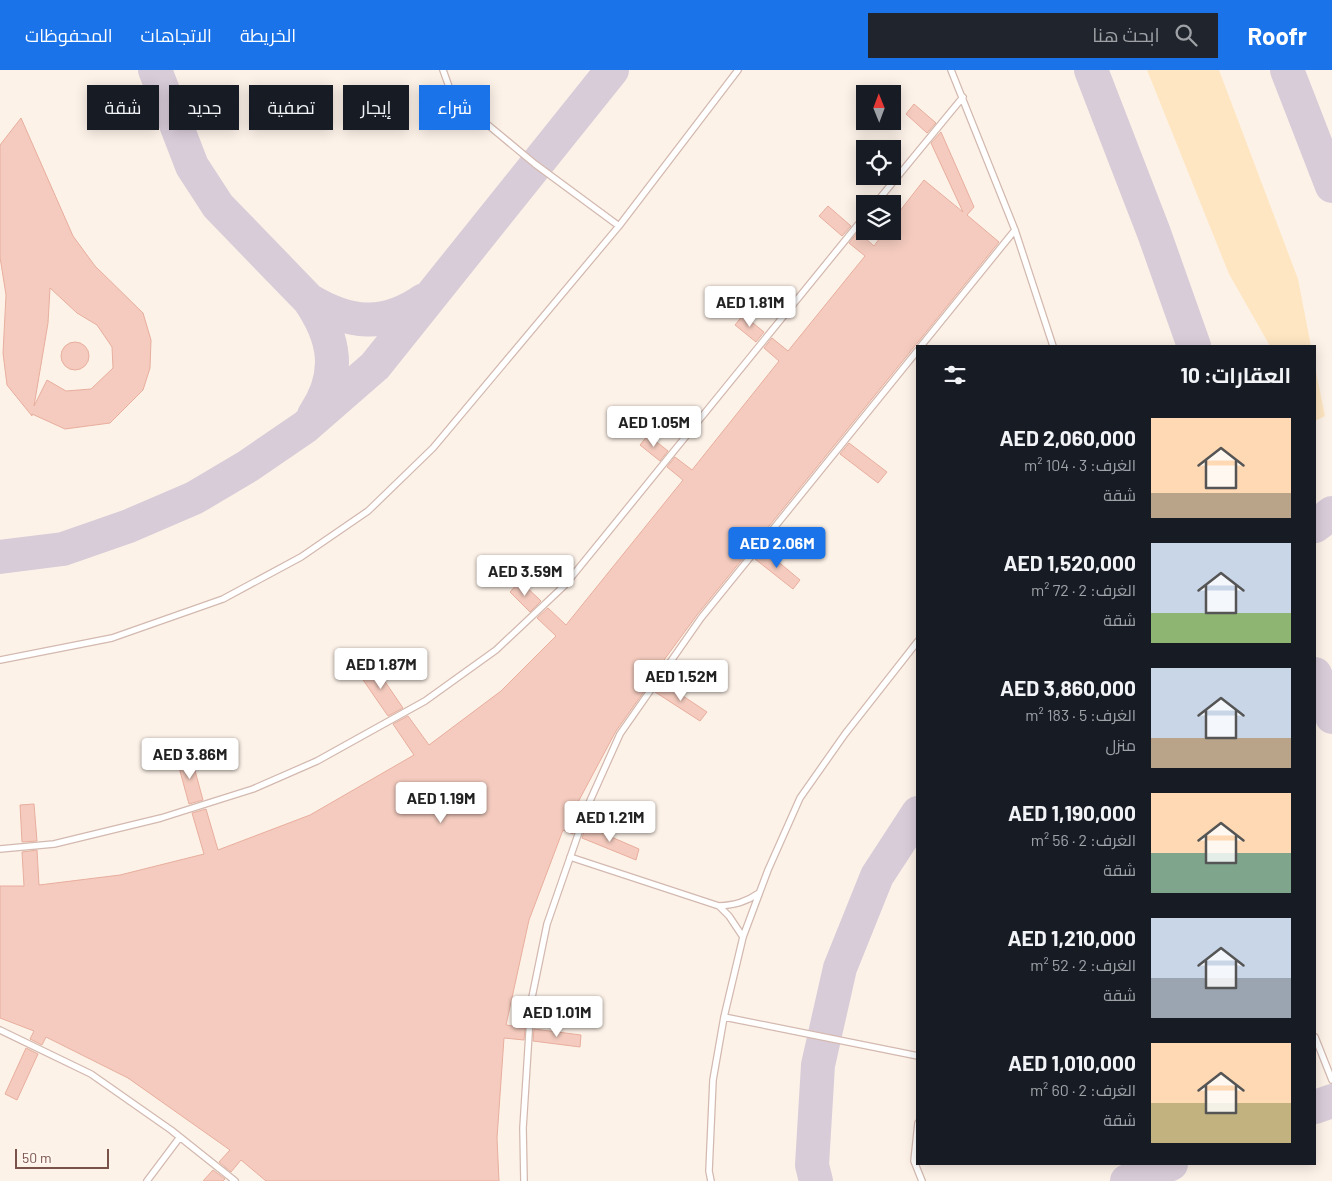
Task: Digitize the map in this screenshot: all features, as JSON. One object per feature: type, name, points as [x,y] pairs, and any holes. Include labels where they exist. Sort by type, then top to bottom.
[{"type":"lane","points":[[443,70],[452,95],[535,164],[619,226]]},
{"type":"lane","points":[[0,660],[112,638],[223,599],[301,557],[368,511],[433,448],[619,226],[738,70]]},
{"type":"lane","points":[[951,70],[1015,230],[1053,345]]},
{"type":"lane","points":[[882,195],[963,97]]},
{"type":"lane","points":[[0,849],[54,844],[161,818],[254,789],[317,761],[425,701],[496,650],[565,585],[856,227]]},
{"type":"lane","points":[[922,345],[1015,230]]},
{"type":"lane","points":[[524,1181],[523,1128],[531,1002],[548,924],[570,857],[589,802],[620,734],[701,618],[916,352]]},
{"type":"lane","points":[[711,1181],[709,1171],[713,1080],[724,1017],[743,936],[759,893],[800,798],[845,734],[916,644]]},
{"type":"lane","points":[[570,857],[719,906],[734,905],[749,900],[759,893]]},
{"type":"lane","points":[[719,906],[729,916],[743,936]]},
{"type":"lane","points":[[724,1017],[916,1056]]},
{"type":"lane","points":[[0,1030],[91,1074],[180,1137],[235,1181]]},
{"type":"lane","points":[[1316,1040],[1332,1080]]},
{"type":"lane","points":[[147,1181],[180,1137]]},
{"type":"lane","points":[[916,1142],[914,1161],[922,1181]]},
{"type":"sand","points":[[1147,70],[1219,70],[1298,279],[1311,345],[1269,345],[1229,274]]},
{"type":"sand","points":[[1316,372],[1325,416],[1316,420]]},
{"type":"building","points":[[914,104],[936,123],[927,133],[906,114]]},
{"type":"building","points":[[21,118],[73,236],[95,266],[143,313],[151,340],[150,368],[143,390],[110,423],[65,429],[32,414],[32,416],[7,385],[3,353],[6,295],[0,257],[0,145]],"holes":[[[50,288],[77,313],[97,325],[112,347],[113,368],[91,389],[66,391],[47,380],[34,406],[48,323]]]},
{"type":"building","points":[[941,132],[974,207],[967,215],[999,242],[697,615],[653,675],[655,676],[616,731],[569,819],[577,822],[573,834],[563,830],[529,920],[506,1025],[525,1028],[524,1040],[504,1038],[497,1138],[499,1181],[266,1181],[241,1160],[231,1172],[219,1162],[230,1150],[128,1078],[46,1037],[42,1045],[30,1039],[34,1031],[0,1018],[0,886],[24,886],[22,852],[37,850],[39,885],[120,875],[204,854],[192,813],[206,809],[218,850],[310,815],[414,755],[393,724],[408,716],[429,745],[501,691],[556,636],[537,618],[548,608],[566,625],[683,480],[667,467],[675,457],[692,470],[779,361],[764,348],[772,338],[788,351],[865,256],[849,243],[856,234],[856,240],[867,240],[874,246],[878,240],[901,240],[901,209],[924,180],[963,212],[931,143]]},
{"type":"building","points":[[828,206],[851,226],[842,236],[819,216]]},
{"type":"building","points":[[743,315],[764,332],[756,342],[735,325]]},
{"type":"building","points":[[75,342],[85,346],[89,356],[85,366],[75,370],[65,366],[61,356],[65,346]]},
{"type":"building","points":[[648,435],[668,451],[660,461],[640,445]]},
{"type":"building","points":[[849,443],[887,472],[878,483],[840,454]]},
{"type":"building","points":[[763,549],[800,580],[793,589],[755,559]]},
{"type":"building","points":[[520,581],[541,601],[530,612],[510,592]]},
{"type":"building","points":[[373,664],[403,708],[388,716],[359,674]]},
{"type":"building","points":[[662,682],[707,712],[700,721],[655,692]]},
{"type":"building","points":[[191,756],[203,800],[189,804],[177,760]]},
{"type":"building","points":[[34,804],[37,841],[22,842],[20,805]]},
{"type":"building","points":[[586,826],[639,849],[636,860],[582,838]]},
{"type":"building","points":[[534,1029],[581,1035],[580,1047],[533,1041]]},
{"type":"building","points":[[26,1048],[38,1054],[17,1100],[5,1094]]},
{"type":"building","points":[[213,1170],[225,1179],[223,1181],[203,1181]]},
{"type":"taxiway","points":[[155,70],[192,166],[218,206],[309,300],[338,314],[366,320],[381,319],[395,315],[424,300]]},
{"type":"taxiway","points":[[0,557],[63,549],[129,526],[194,498],[248,466],[305,427],[375,366],[612,70]]},
{"type":"taxiway","points":[[1091,70],[1154,233],[1194,345]]},
{"type":"taxiway","points":[[1287,70],[1332,186]]},
{"type":"taxiway","points":[[309,300],[325,328],[332,356],[332,371],[329,385],[314,415]]},
{"type":"taxiway","points":[[1316,525],[1332,513]]},
{"type":"taxiway","points":[[1316,677],[1332,717]]},
{"type":"taxiway","points":[[816,1181],[812,1165],[818,1065],[840,968],[877,876],[916,816]]},
{"type":"taxiway","points":[[1316,1107],[1332,1101]]},
{"type":"taxiway","points":[[1127,1181],[1168,1165]]}]
